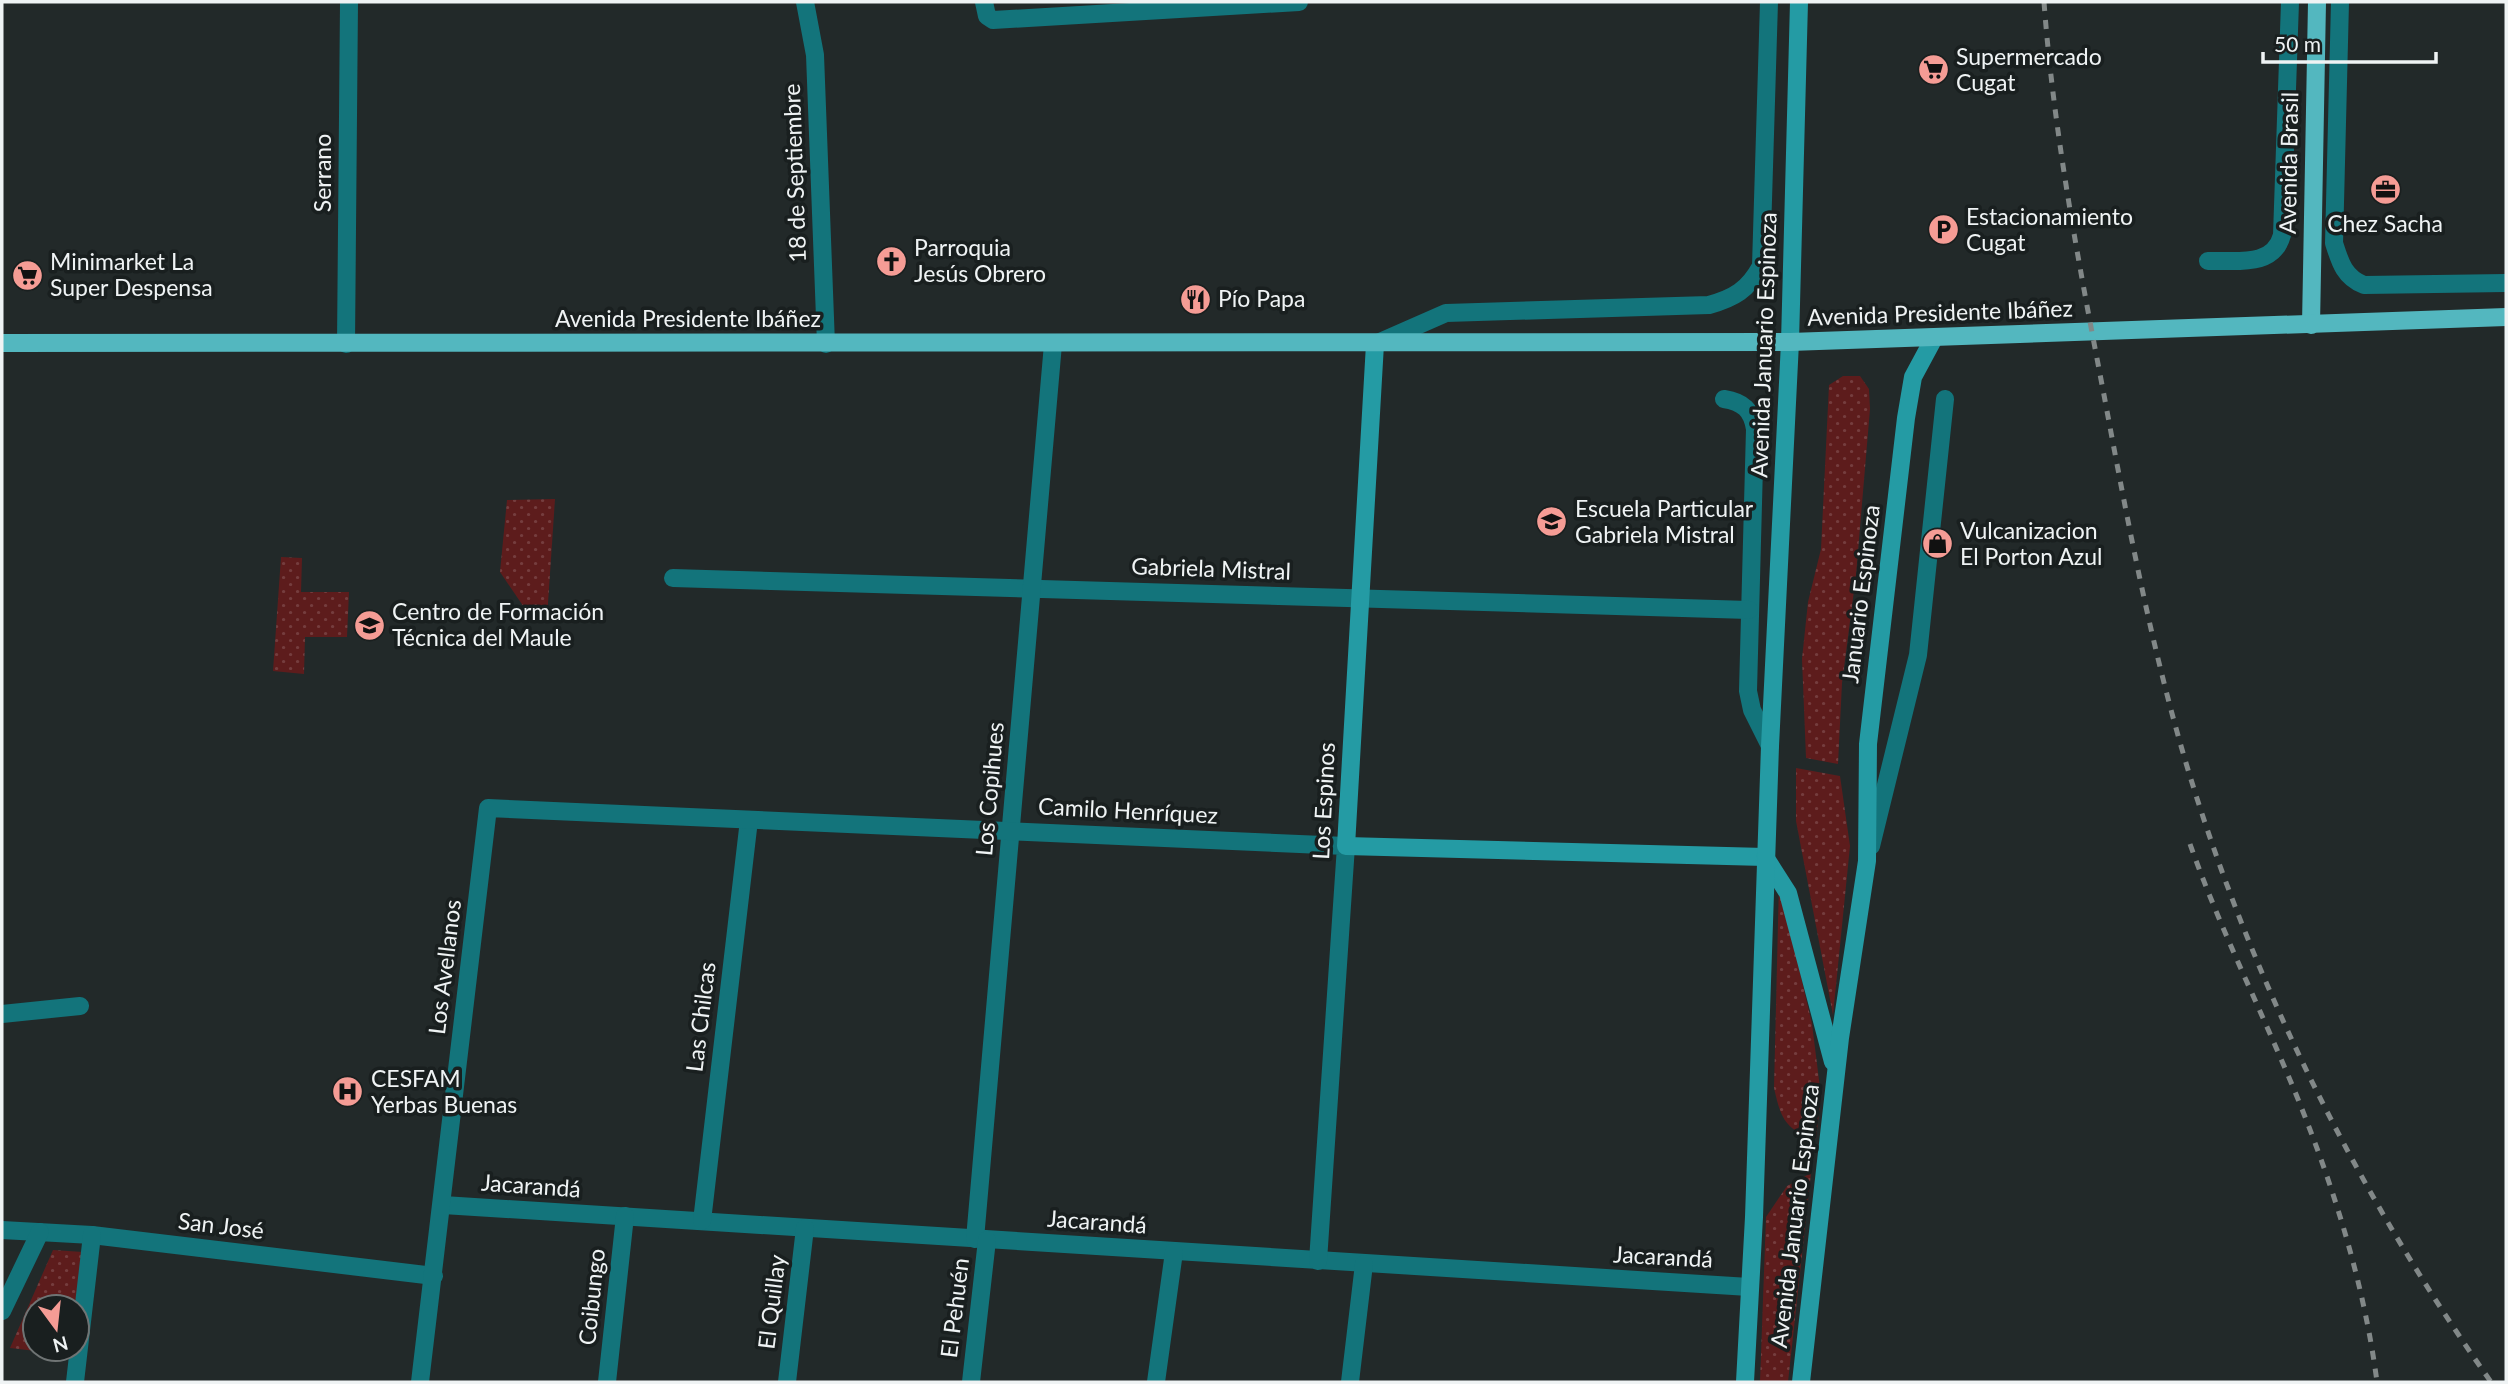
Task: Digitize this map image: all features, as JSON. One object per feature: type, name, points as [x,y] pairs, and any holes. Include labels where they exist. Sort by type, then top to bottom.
[{"type":"main road","name":"Avenida Januario Espinoza","points":[[1745,1382],[1755,1217],[1765,857],[1790,342],[1799,2]]},
{"type":"main road","name":"Avenida Brasil","points":[[2311,326],[2317,2]]},
{"type":"main road","name":"Avenida Presidente Ibáñez","points":[[2,343],[1790,342],[2311,326],[2506,317]]},
{"type":"main road","name":"Januario Espinoza","points":[[1836,1072],[1867,861],[1868,744],[1906,418],[1913,377],[1934,338]]},
{"type":"main road","name":"Los Espinos","points":[[1346,846],[1375,344]]},
{"type":"main road","name":"Camilo Henríquez","points":[[1346,846],[1765,857]]},
{"type":"main road","name":"Avenida Januario Espinoza","points":[[1765,857],[1788,893],[1836,1072],[1801,1382]]},
{"type":"street","name":"Serrano","points":[[346,344],[349,2]]},
{"type":"street","name":"18 de Septiembre","points":[[805,2],[815,55],[826,344]]},
{"type":"street","points":[[984,2],[987,16],[993,20],[1224,4],[1299,2]]},
{"type":"street","name":"Avenida Presidente Ibáñez","points":[[1375,344],[1446,313],[1709,305],[1741,293],[1753,282],[1761,266],[1769,2]]},
{"type":"street","points":[[2207,261],[2264,259],[2278,249],[2282,235],[2290,2]]},
{"type":"street","points":[[2340,2],[2334,243],[2342,266],[2351,280],[2372,286],[2506,283]]},
{"type":"street","name":"Los Copihues","points":[[981,1239],[1011,830],[1053,344]]},
{"type":"street","name":"Januario Espinoza","points":[[1867,861],[1918,655],[1945,398]]},
{"type":"street","points":[[1724,399],[1737,401],[1747,408],[1755,429],[1748,691],[1752,710],[1770,746]]},
{"type":"street","name":"Gabriela Mistral","points":[[673,578],[1749,610]]},
{"type":"street","name":"Camilo Henríquez","points":[[488,808],[1346,846]]},
{"type":"street","name":"Los Avellanos","points":[[420,1382],[488,808]]},
{"type":"street","name":"Las Chilcas","points":[[702,1221],[750,820]]},
{"type":"street","name":"Los Espinos","points":[[1318,1261],[1346,846]]},
{"type":"street","points":[[2,1014],[80,1006]]},
{"type":"street","name":"Jacarandá","points":[[443,1205],[1749,1287]]},
{"type":"street","name":"Coibungo","points":[[607,1382],[625,1216]]},
{"type":"street","name":"El Quillay","points":[[787,1382],[805,1228]]},
{"type":"street","name":"San José","points":[[2,1230],[92,1235],[434,1276]]},
{"type":"street","points":[[2,1311],[40,1232]]},
{"type":"street","points":[[75,1382],[92,1235]]},
{"type":"street","name":"El Pehuén","points":[[971,1382],[981,1239]]},
{"type":"street","points":[[1156,1382],[1174,1252]]},
{"type":"street","points":[[1350,1382],[1364,1264]]},
{"type":"shaded area","points":[[1843,376],[1860,376],[1869,389],[1870,409],[1856,575],[1842,683],[1838,764],[1806,758],[1802,659],[1808,602],[1821,549],[1829,385]]},
{"type":"shaded area","points":[[555,499],[547,618],[532,619],[500,572],[507,500]]},
{"type":"shaded area","points":[[281,557],[302,558],[301,592],[349,592],[347,637],[305,637],[304,674],[273,671]]},
{"type":"shaded area","points":[[1796,768],[1840,776],[1850,846],[1833,1015],[1796,821]]},
{"type":"shaded area","points":[[1779,882],[1812,1024],[1821,1096],[1816,1139],[1797,1132],[1786,1122],[1774,1088]]},
{"type":"shaded area","points":[[1811,1173],[1788,1382],[1760,1382],[1766,1217],[1787,1186]]},
{"type":"shaded area","points":[[53,1250],[83,1252],[78,1293],[34,1293]]},
{"type":"shaded area","points":[[21,1323],[21,1349],[10,1348]]},
{"type":"railway","points":[[2044,2],[2054,101],[2085,297],[2140,580],[2186,763],[2243,926],[2276,1006],[2313,1084],[2353,1162],[2397,1237],[2491,1382]]},
{"type":"railway","points":[[2190,844],[2298,1098],[2323,1165],[2360,1288],[2377,1382]]},
{"type":"place","name":"Supermercado Cugat","points":[[1933,70]]},
{"type":"place","name":"Chez Sacha","points":[[2385,190]]},
{"type":"place","name":"Estacionamiento Cugat","points":[[1943,230]]},
{"type":"place","name":"Parroquia Jesús Obrero","points":[[891,261]]},
{"type":"place","name":"Minimarket La Super Despensa","points":[[27,275]]},
{"type":"place","name":"Pío Papa","points":[[1195,299]]},
{"type":"place","name":"Escuela Particular Gabriela Mistral","points":[[1552,522]]},
{"type":"place","name":"Vulcanizacion El Porton Azul","points":[[1937,544]]},
{"type":"place","name":"Centro de Formación Técnica del Maule","points":[[369,625]]},
{"type":"place","name":"CESFAM Yerbas Buenas","points":[[348,1092]]}]
